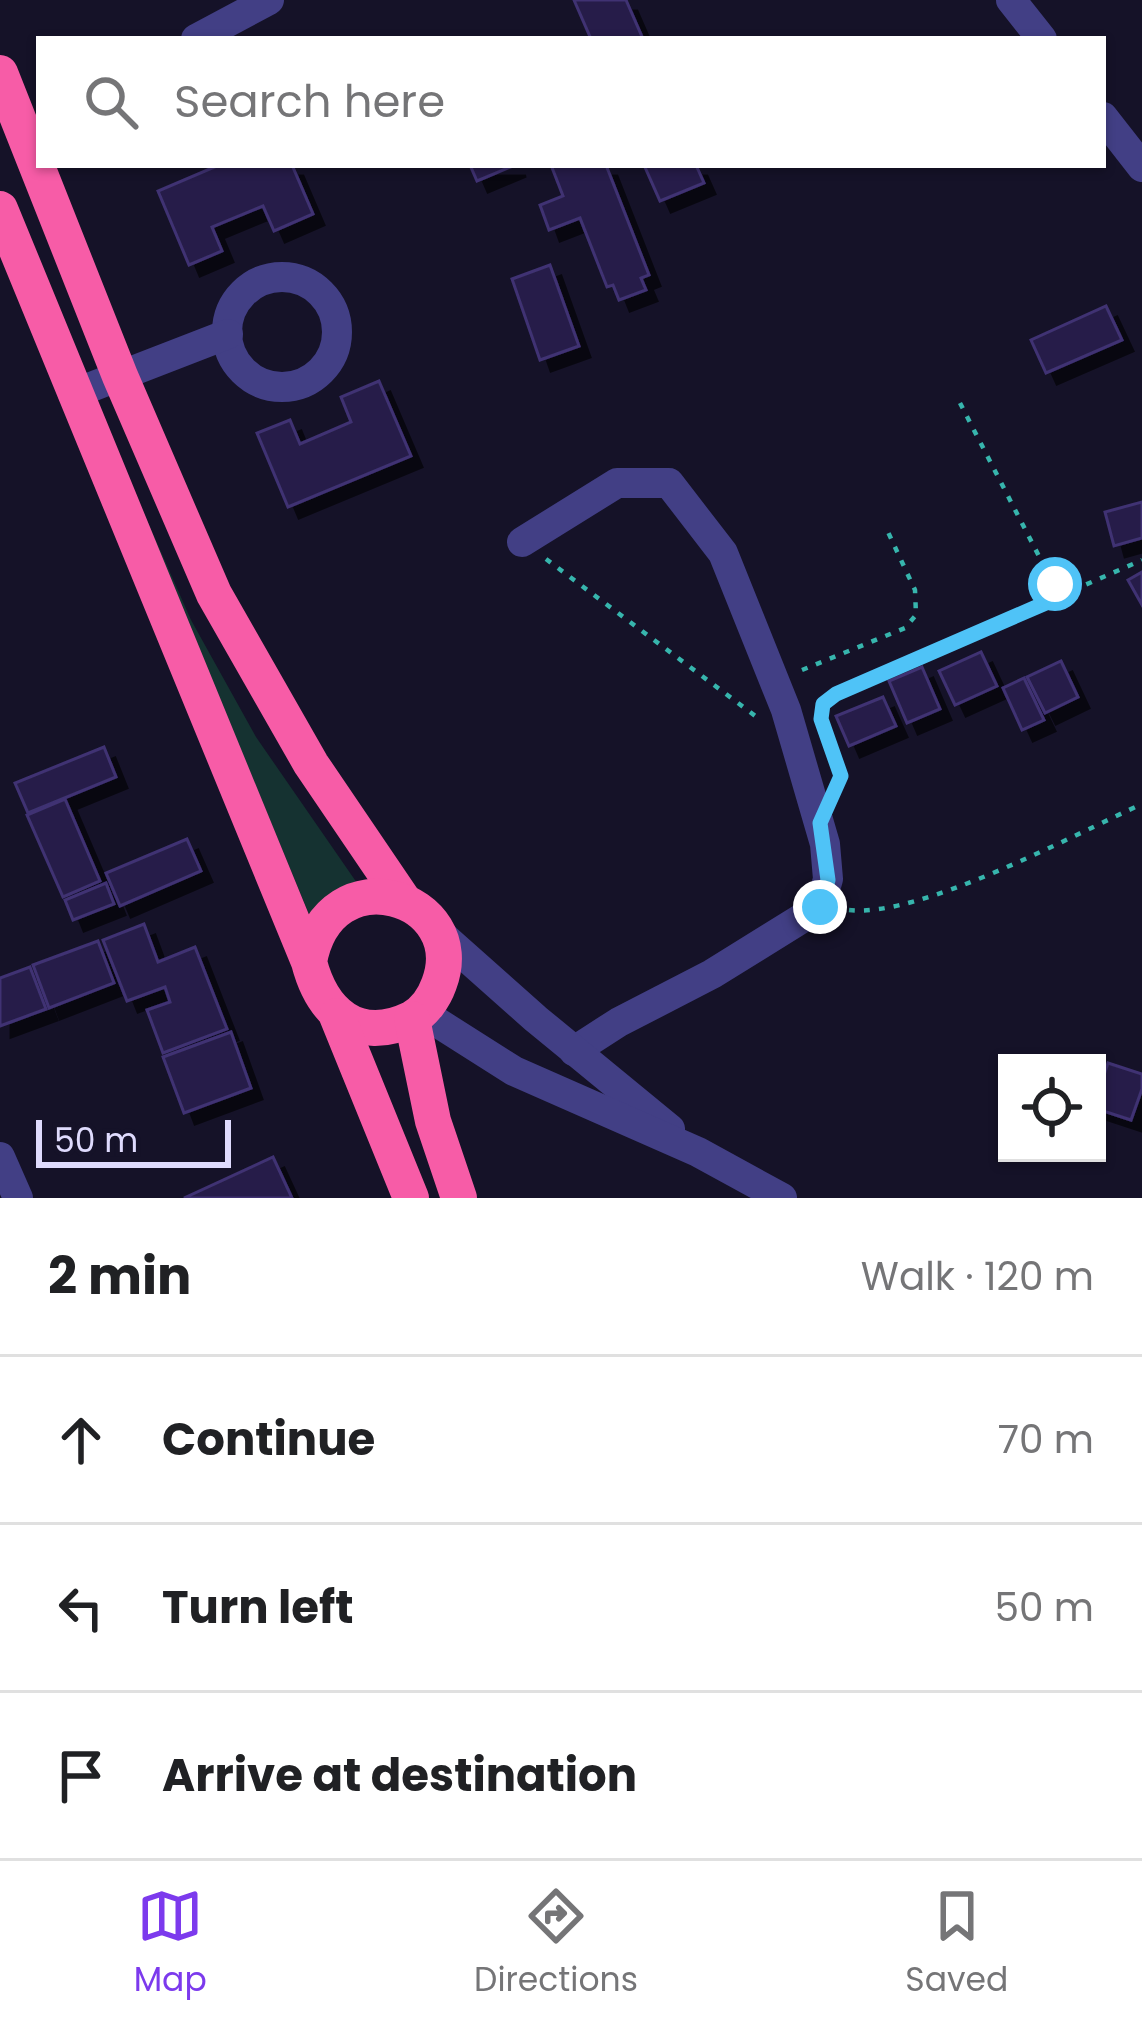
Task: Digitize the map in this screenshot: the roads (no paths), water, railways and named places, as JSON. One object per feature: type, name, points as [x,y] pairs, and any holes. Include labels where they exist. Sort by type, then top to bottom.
[{"type":"highway","points":[[0,73],[31,127]]},
{"type":"highway","points":[[46,168],[120,376],[214,593],[311,764],[404,901]]},
{"type":"highway","points":[[0,209],[309,962],[317,992],[337,1016],[411,1198]]},
{"type":"highway","points":[[309,962],[313,940],[324,921],[340,906],[360,897],[383,895],[404,901],[423,913],[437,932],[443,974],[435,995],[417,1015],[387,1028],[361,1026],[337,1016]]},
{"type":"highway","points":[[417,1015],[433,1121],[459,1198]]},
{"type":"street","points":[[202,36],[269,0]]},
{"type":"street","points":[[1011,0],[1040,36]]},
{"type":"street","points":[[1106,121],[1142,167]]},
{"type":"street","points":[[74,394],[228,334]]},
{"type":"street","points":[[522,542],[617,483],[669,483],[723,553],[775,681],[820,823],[828,880],[820,907],[574,1051]]},
{"type":"street","points":[[437,932],[698,1152]]},
{"type":"street","points":[[417,1015],[514,1071],[698,1152],[782,1198]]},
{"type":"street","points":[[0,1157],[17,1198]]}]
